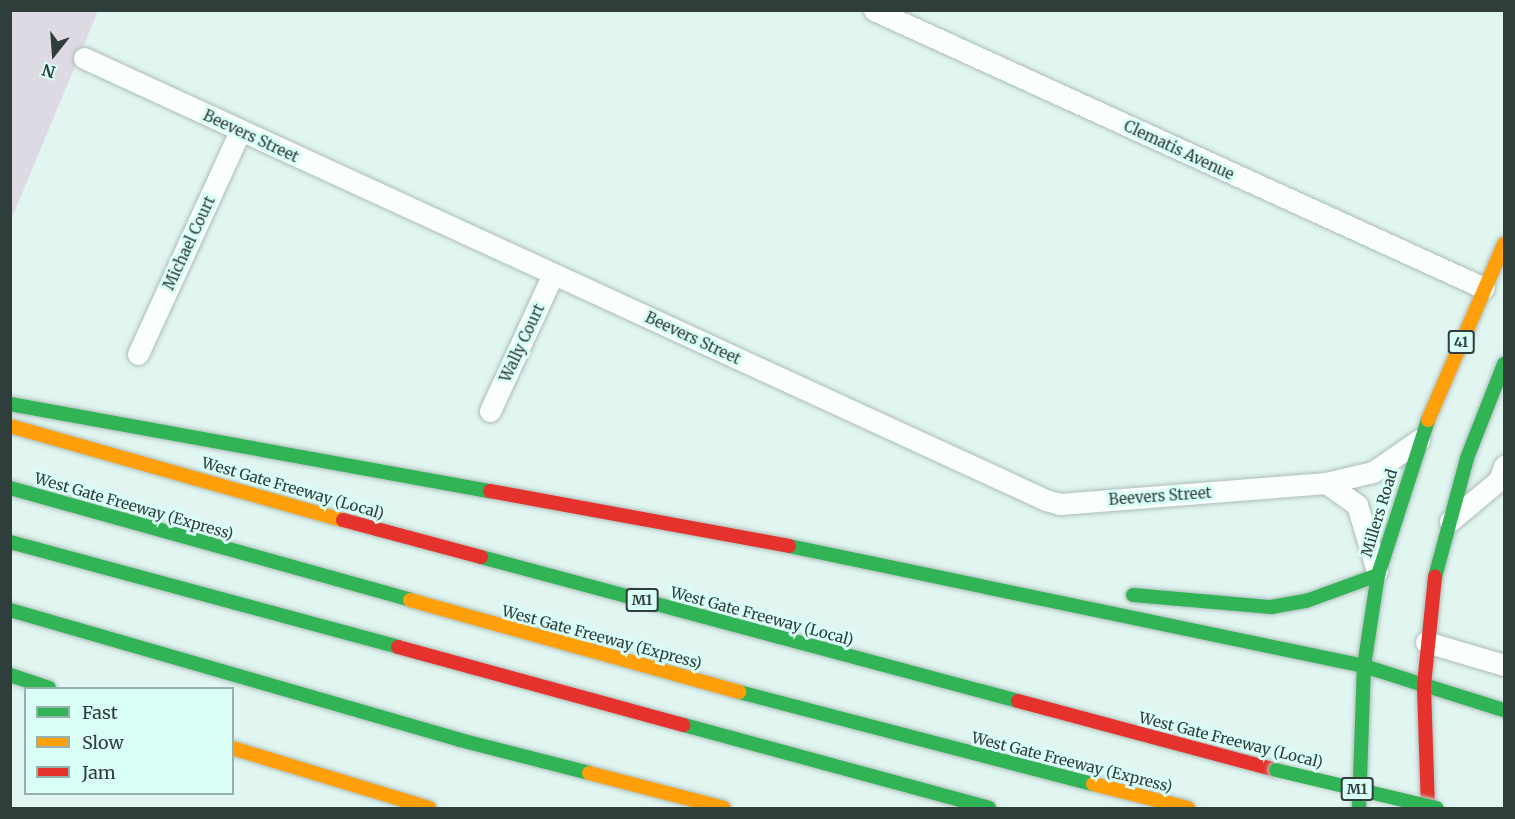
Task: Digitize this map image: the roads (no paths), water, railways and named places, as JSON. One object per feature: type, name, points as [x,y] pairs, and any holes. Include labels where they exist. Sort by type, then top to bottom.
[{"type":"main road","name":"Millers Road","points":[[1359,808],[1364,666],[1378,574],[1419,440],[1504,244]]},
{"type":"main road","points":[[1428,808],[1424,686],[1426,642],[1434,578],[1467,458],[1504,364]]},
{"type":"main road","points":[[10,404],[801,548],[1364,666],[1504,710]]},
{"type":"main road","name":"West Gate Freeway (Local)","points":[[10,426],[369,527],[1276,770],[1437,808]]},
{"type":"main road","name":"West Gate Freeway (Express)","points":[[10,488],[832,718],[1188,808]]},
{"type":"main road","points":[[10,542],[989,808]]},
{"type":"main road","points":[[801,548],[1026,580]]},
{"type":"main road","points":[[1121,594],[1271,607],[1306,601],[1378,574]]},
{"type":"main road","points":[[10,610],[460,740],[724,808]]},
{"type":"main road","points":[[10,675],[46,687]]},
{"type":"main road","points":[[234,749],[429,808]]},
{"type":"street","name":"Clematis Avenue","points":[[874,10],[1484,288]]},
{"type":"street","name":"Beevers Street","points":[[84,58],[1046,500],[1060,504],[1326,483],[1373,472],[1419,440]]},
{"type":"street","name":"Michael Court","points":[[138,354],[240,131]]},
{"type":"street","name":"Wally Court","points":[[490,411],[553,274]]},
{"type":"street","points":[[1450,520],[1499,480],[1504,466]]},
{"type":"street","points":[[1326,483],[1357,505],[1378,574]]},
{"type":"street","points":[[1426,642],[1504,665]]}]
